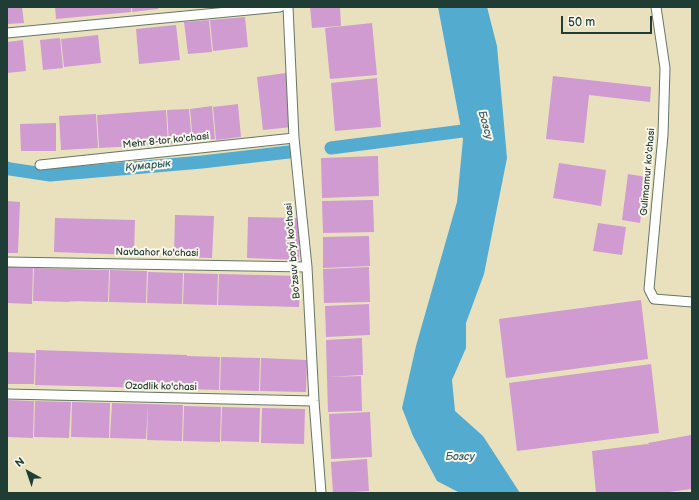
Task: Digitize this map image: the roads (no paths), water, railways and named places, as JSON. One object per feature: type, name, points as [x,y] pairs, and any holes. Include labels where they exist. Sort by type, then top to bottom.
[{"type":"street","points":[[7,33],[280,7]]},
{"type":"street","name":"Bo'zsuv bo'yi ko'chasi","points":[[288,7],[294,138],[307,267],[320,493]]},
{"type":"street","name":"Gulimamur ko'chasi","points":[[656,7],[665,68],[663,135],[649,288],[654,300],[692,302]]},
{"type":"street","name":"Mehr 8-tor ko'chasi","points":[[40,165],[294,138]]},
{"type":"street","name":"Navbahor ko'chasi","points":[[7,262],[307,267]]},
{"type":"street","name":"Ozodlik ko'chasi","points":[[7,394],[314,401]]},
{"type":"water","name":"Бозсу","points":[[438,7],[487,7],[497,46],[507,158],[484,274],[466,323],[466,348],[452,380],[455,411],[483,436],[520,493],[460,493],[437,481],[413,436],[402,408],[416,346],[457,202],[463,139]]},
{"type":"waterway","name":"Кумарык","points":[[331,148],[478,129]]},
{"type":"waterway","name":"Кумарык","points":[[7,168],[50,175],[202,162],[289,152]]}]
